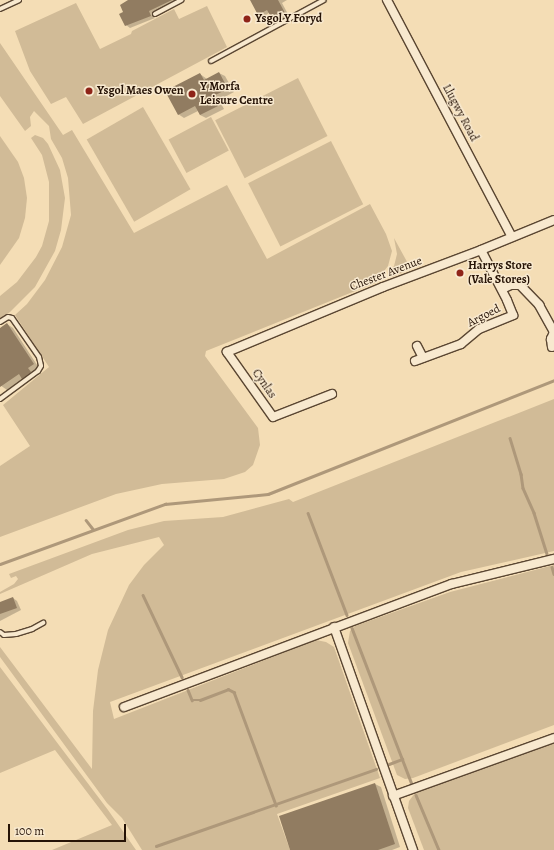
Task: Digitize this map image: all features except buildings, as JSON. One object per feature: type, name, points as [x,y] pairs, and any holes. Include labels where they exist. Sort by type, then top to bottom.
[{"type":"street","name":"Llugwy Road","points":[[387,0],[512,237]]},
{"type":"street","name":"Chester Avenue","points":[[227,352],[383,287],[481,250],[554,220]]},
{"type":"street","name":"Argoed","points":[[417,346],[419,360],[461,344],[479,329],[513,315],[502,289],[481,250]]},
{"type":"street","points":[[502,289],[516,284],[524,288],[539,305],[554,332],[551,339],[552,347]]},
{"type":"street","name":"Cynlas","points":[[227,352],[272,417],[332,394]]},
{"type":"street","points":[[124,707],[452,584],[554,560]]},
{"type":"street","points":[[334,627],[413,850]]},
{"type":"street","points":[[393,796],[554,738]]},
{"type":"lane","points":[[0,9],[19,0]]},
{"type":"lane","points":[[155,14],[181,0]]},
{"type":"lane","points":[[211,61],[324,0]]},
{"type":"lane","points":[[0,322],[8,316],[12,318],[39,357],[41,366],[38,371],[0,400]]},
{"type":"lane","points":[[0,632],[4,635],[16,634],[32,629],[42,623]]},
{"type":"shaded area","name":"Ysgol Maes Owen","points":[[76,3],[100,49],[131,34],[132,31],[174,9],[179,19],[207,6],[227,47],[83,124],[66,97],[51,104],[30,71],[15,31]]},
{"type":"shaded area","points":[[0,43],[63,135],[72,130],[134,233],[227,185],[267,259],[370,204],[386,234],[392,251],[388,266],[375,283],[206,351],[205,356],[258,428],[260,445],[253,465],[245,472],[224,479],[162,484],[116,494],[0,537],[0,466],[30,446],[3,405],[49,367],[15,315],[27,304],[45,280],[62,247],[71,215],[68,178],[62,158],[51,139],[49,126],[34,111],[30,117],[31,126],[25,131],[0,96]]},
{"type":"shaded area","points":[[298,78],[328,136],[245,178],[215,120]]},
{"type":"shaded area","points":[[143,107],[190,189],[134,222],[87,140]]},
{"type":"shaded area","points":[[211,117],[229,151],[186,173],[169,140]]},
{"type":"shaded area","points":[[35,135],[43,138],[48,144],[60,170],[65,198],[61,230],[55,251],[35,287],[10,312],[0,319],[0,296],[17,282],[36,257],[42,246],[49,221],[49,182],[42,155],[31,138]]},
{"type":"shaded area","points":[[0,136],[18,162],[24,178],[27,198],[25,218],[19,238],[0,265]]},
{"type":"shaded area","points":[[331,141],[363,204],[280,246],[248,183]]},
{"type":"shaded area","points":[[394,238],[411,269],[392,277],[389,272],[394,266],[397,254]]},
{"type":"shaded area","points":[[554,399],[554,551],[461,572],[110,702],[114,719],[316,640],[326,642],[334,647],[380,778],[277,814],[290,850],[142,850],[122,818],[107,803],[0,657],[0,647],[92,769],[93,711],[98,670],[108,630],[129,585],[144,565],[164,545],[159,537],[92,554],[0,594],[0,592],[14,584],[18,579],[16,576],[11,578],[9,574],[128,530],[164,521],[223,517],[289,499],[293,502]]},
{"type":"shaded area","points":[[554,565],[554,725],[413,778],[405,779],[397,775],[348,643],[350,631],[355,626],[450,592]]},
{"type":"shaded area","points":[[0,667],[108,810],[136,850],[52,850],[112,825],[55,750],[0,773]]},
{"type":"shaded area","points":[[554,741],[554,850],[424,850],[408,808],[409,801],[415,793]]},
{"type":"waterway","points":[[0,564],[165,504],[268,494],[554,380]]},
{"type":"waterway","points":[[510,438],[521,474],[523,488],[534,513],[547,554]]},
{"type":"waterway","points":[[308,513],[347,615]]},
{"type":"waterway","points":[[86,520],[93,529]]},
{"type":"waterway","points":[[552,567],[554,574]]},
{"type":"waterway","points":[[143,595],[182,677]]},
{"type":"waterway","points":[[352,628],[411,782]]},
{"type":"waterway","points":[[188,690],[192,700],[200,700],[228,689],[234,692],[276,805]]},
{"type":"waterway","points":[[389,764],[402,759]]},
{"type":"waterway","points":[[156,846],[376,769]]},
{"type":"waterway","points":[[416,795],[439,850]]},
{"type":"place","name":"Ysgol Y Foryd","points":[[247,19]]},
{"type":"place","name":"Ysgol Maes Owen","points":[[89,91]]},
{"type":"place","name":"Y Morfa Leisure Centre","points":[[192,94]]},
{"type":"place","name":"Harrys Store (Vale Stores)","points":[[460,273]]}]
